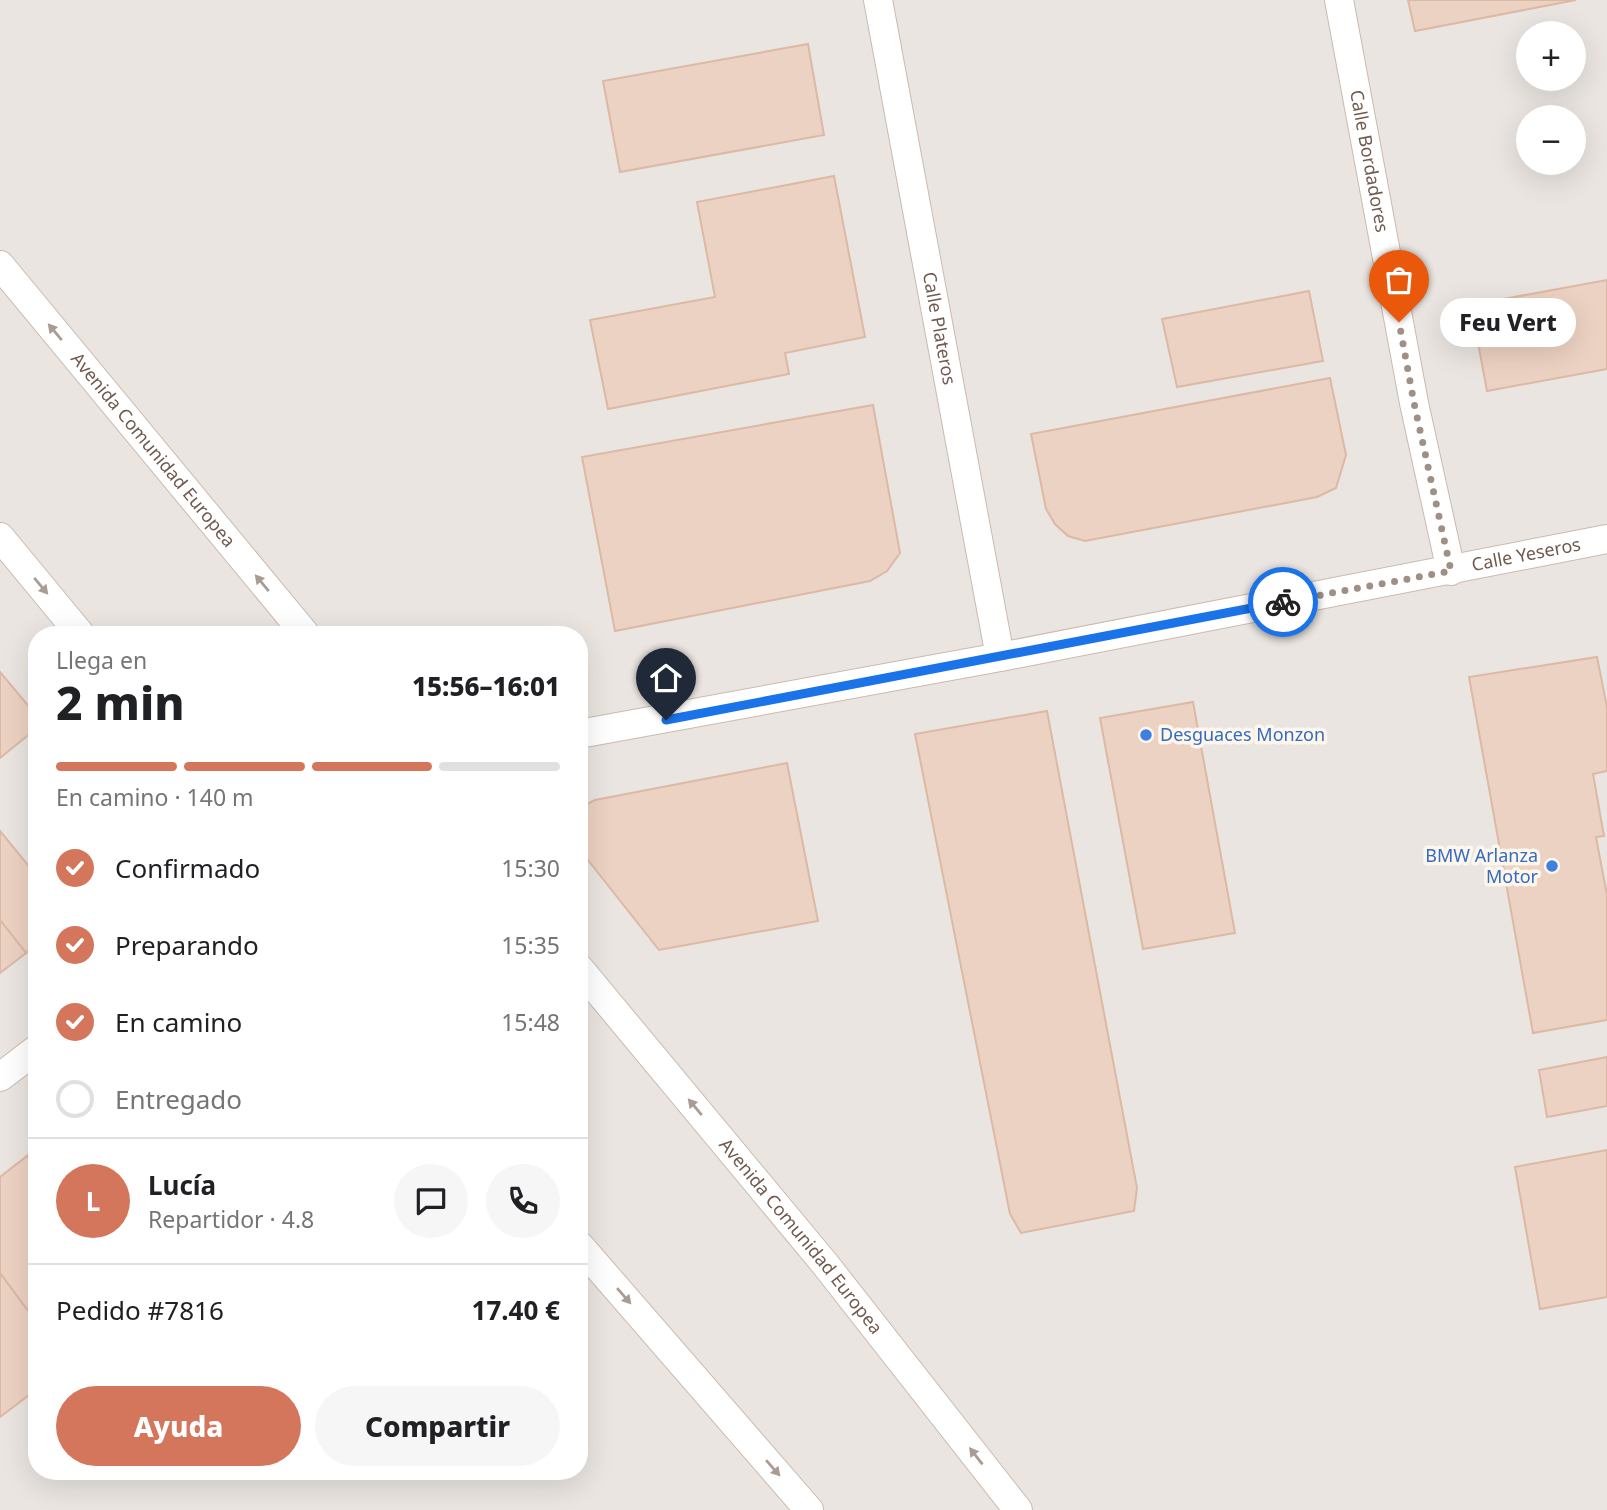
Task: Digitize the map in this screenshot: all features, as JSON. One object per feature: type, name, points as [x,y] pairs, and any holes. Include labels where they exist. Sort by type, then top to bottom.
[{"type":"street","name":"Calle Plateros","points":[[878,0],[1000,657]]},
{"type":"street","name":"Calle Bordadores","points":[[1339,0],[1414,403],[1451,571]]},
{"type":"street","name":"Avenida Comunidad Europea","points":[[0,265],[299,626]]},
{"type":"street","points":[[0,537],[74,626]]},
{"type":"street","name":"Calle Yeseros","points":[[588,732],[1000,657],[1607,539]]},
{"type":"street","name":"Avenida Comunidad Europea","points":[[588,979],[825,1264],[1018,1510]]},
{"type":"street","points":[[0,1077],[28,1056]]},
{"type":"street","points":[[588,1255],[809,1510]]},
{"type":"shaded area","points":[[0,0],[1607,0],[1607,1510],[0,1510]]},
{"type":"building","points":[[1408,0],[1576,0],[1415,31]]},
{"type":"building","points":[[808,44],[824,135],[620,172],[603,81]]},
{"type":"building","points":[[834,176],[865,337],[785,353],[789,374],[608,409],[590,320],[715,297],[697,202]]},
{"type":"building","points":[[1607,280],[1607,369],[1487,391],[1471,305]]},
{"type":"building","points":[[1309,291],[1323,361],[1177,387],[1162,319]]},
{"type":"building","points":[[1330,378],[1346,455],[1336,488],[1317,497],[1085,541],[1068,536],[1055,524],[1046,509],[1031,434]]},
{"type":"building","points":[[873,405],[900,553],[887,571],[870,581],[615,631],[582,457]]},
{"type":"building","name":"BMW Arlanza Motor","points":[[1597,657],[1607,707],[1607,771],[1593,774],[1604,836],[1596,837],[1607,895],[1607,1020],[1533,1033],[1469,677]]},
{"type":"building","points":[[0,672],[28,705],[28,735],[0,758]]},
{"type":"building","points":[[1193,702],[1235,933],[1143,949],[1100,718]]},
{"type":"building","points":[[1047,711],[1137,1188],[1134,1211],[1021,1233],[1010,1214],[915,734]]},
{"type":"building","points":[[787,763],[818,921],[659,950],[588,860],[588,804]]},
{"type":"building","points":[[0,831],[28,865],[28,951],[26,953],[0,920]]},
{"type":"building","points":[[0,920],[26,953],[0,973]]},
{"type":"building","points":[[1607,1057],[1607,1106],[1547,1117],[1539,1070]]},
{"type":"building","points":[[1607,1150],[1607,1297],[1540,1309],[1515,1167]]},
{"type":"building","points":[[28,1157],[28,1311],[0,1273],[0,1177]]},
{"type":"building","points":[[0,1273],[28,1311],[28,1396],[0,1417]]},
{"type":"way so far","points":[[1283,602],[1451,571],[1399,322]]},
{"type":"place","name":"Feu Vert","points":[[1399,322]]},
{"type":"place","name":"Desguaces Monzon","points":[[1146,735]]},
{"type":"place","name":"BMW Arlanza Motor","points":[[1552,866]]},
{"type":"route","points":[[666,720],[1283,602]]}]
